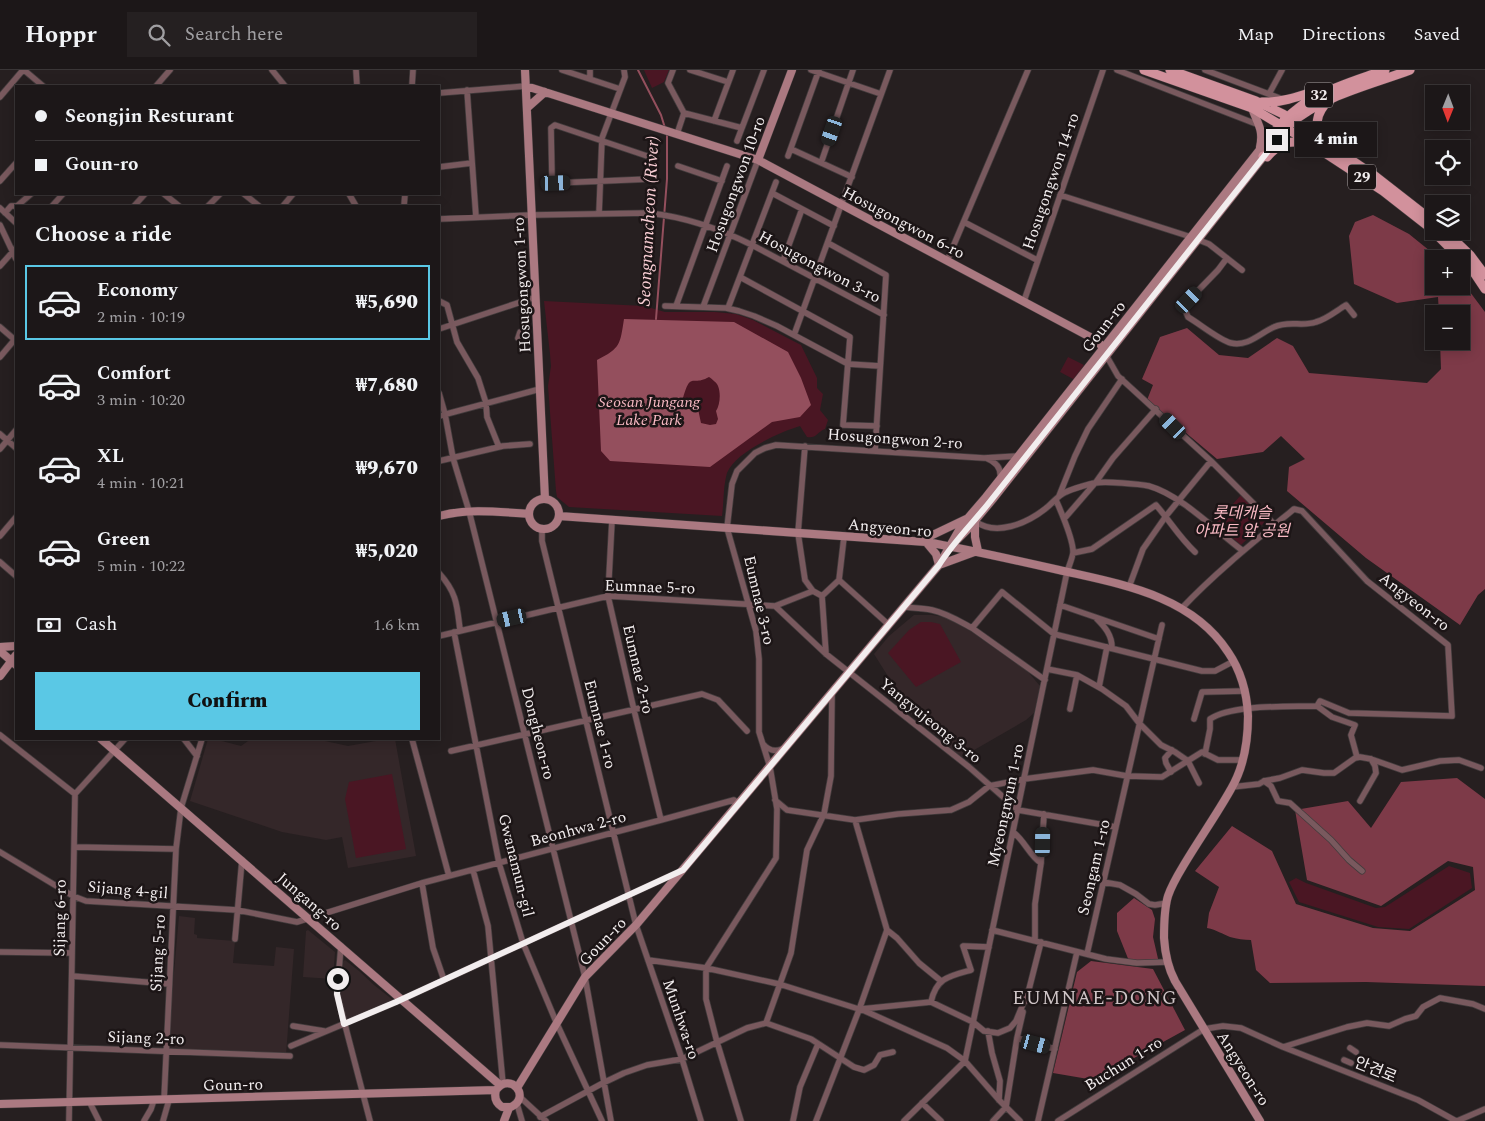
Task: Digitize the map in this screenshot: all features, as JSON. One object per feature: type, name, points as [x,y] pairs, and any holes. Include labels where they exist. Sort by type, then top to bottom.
[{"type":"main road","name":"Hosugongwon 1-ro","points":[[525,70],[545,499]]},
{"type":"main road","name":"Hosugongwon 10-ro","points":[[758,160],[792,70]]},
{"type":"main road","name":"29","points":[[1144,70],[1254,104],[1315,147],[1333,153],[1375,176],[1425,215]]},
{"type":"main road","name":"29","points":[[1170,70],[1291,119],[1429,227],[1472,271],[1485,289]]},
{"type":"main road","name":"32","points":[[1333,153],[1335,147],[1321,135],[1317,125],[1319,114],[1327,96],[1355,81],[1385,70]]},
{"type":"main road","name":"32","points":[[1327,96],[1410,70]]},
{"type":"main road","points":[[1315,147],[1303,142],[1288,142],[1277,146],[1267,157],[1260,154],[1260,126],[1254,104],[1284,100],[1353,78],[1355,81]]},
{"type":"main road","points":[[526,86],[610,113]]},
{"type":"main road","points":[[527,108],[545,92]]},
{"type":"main road","points":[[1291,119],[1310,109],[1327,96]]},
{"type":"main road","name":"Hosugongwon 6-ro","points":[[610,113],[758,160],[1092,338],[1101,345],[1105,352]]},
{"type":"main road","name":"32","points":[[1283,126],[1291,119]]},
{"type":"main road","name":"Goun-ro","points":[[0,1104],[362,1094],[500,1087],[511,1084],[517,1088],[585,978],[636,926],[736,802],[784,750],[904,608],[939,565],[957,533],[971,520],[1283,126]]},
{"type":"main road","points":[[1455,240],[1474,260],[1485,275]]},
{"type":"main road","name":"Goun-ro","points":[[971,520],[1018,456],[1105,352]]},
{"type":"main road","points":[[545,499],[556,504],[559,516],[553,526],[542,529],[533,524],[529,514],[530,508],[534,503],[545,499]]},
{"type":"main road","points":[[440,516],[469,511],[529,514]]},
{"type":"main road","name":"Angyeon-ro","points":[[559,516],[922,542],[951,546],[1129,588],[1159,597],[1182,608],[1198,619],[1213,633],[1234,662],[1241,676],[1246,691],[1248,709],[1247,737],[1243,760],[1232,788],[1182,869],[1166,903],[1164,934],[1166,952],[1175,981],[1260,1121]]},
{"type":"main road","points":[[971,520],[978,551],[939,565],[936,554],[922,542],[971,520]]},
{"type":"main road","points":[[0,646],[15,646]]},
{"type":"main road","points":[[0,651],[15,660],[0,676]]},
{"type":"main road","name":"Jungang-ro","points":[[102,740],[402,999],[500,1087]]},
{"type":"main road","points":[[500,1087],[495,1097],[497,1102],[502,1107],[509,1108]]},
{"type":"main road","points":[[504,1121],[509,1108],[518,1100],[517,1088]]},
{"type":"street","points":[[0,97],[24,70],[42,85]]},
{"type":"street","points":[[157,85],[170,70]]},
{"type":"street","points":[[272,70],[284,85]]},
{"type":"street","points":[[356,70],[357,85]]},
{"type":"street","points":[[412,85],[413,70]]},
{"type":"street","points":[[562,70],[620,89]]},
{"type":"street","points":[[590,70],[590,79]]},
{"type":"street","points":[[440,219],[599,214],[602,141],[610,113],[625,77],[624,70]]},
{"type":"street","points":[[673,70],[668,83],[684,113],[677,134]]},
{"type":"street","points":[[690,70],[728,82]]},
{"type":"street","points":[[714,121],[733,70]]},
{"type":"street","points":[[737,141],[764,70]]},
{"type":"street","points":[[811,70],[819,71],[881,94]]},
{"type":"street","points":[[820,163],[853,70]]},
{"type":"street","points":[[794,335],[890,70]]},
{"type":"street","points":[[947,261],[1028,70]]},
{"type":"street","name":"Hosugongwon 14-ro","points":[[1024,301],[1103,70]]},
{"type":"street","points":[[1117,70],[1128,72],[1260,126]]},
{"type":"street","points":[[1205,70],[1284,100]]},
{"type":"street","points":[[1269,94],[1282,70]]},
{"type":"street","points":[[788,156],[819,71]]},
{"type":"street","points":[[440,92],[526,86]]},
{"type":"street","points":[[467,90],[476,218]]},
{"type":"street","points":[[684,113],[742,128]]},
{"type":"street","points":[[555,125],[650,157],[654,161],[653,177],[650,179],[600,181],[556,183],[552,179],[551,128],[555,125]]},
{"type":"street","points":[[791,150],[852,177]]},
{"type":"street","name":"Hosugongwon 10-ro","points":[[703,307],[758,160]]},
{"type":"street","points":[[440,167],[472,163]]},
{"type":"street","points":[[0,181],[15,164]]},
{"type":"street","points":[[678,166],[722,181]]},
{"type":"street","points":[[676,306],[727,166]]},
{"type":"street","points":[[728,308],[776,182]]},
{"type":"street","points":[[772,193],[834,226]]},
{"type":"street","points":[[18,205],[30,195]]},
{"type":"street","points":[[53,205],[62,195]]},
{"type":"street","points":[[135,205],[144,195]]},
{"type":"street","points":[[165,195],[178,205]]},
{"type":"street","points":[[209,205],[219,195]]},
{"type":"street","points":[[245,195],[258,205]]},
{"type":"street","points":[[284,205],[292,195]]},
{"type":"street","points":[[1060,195],[1209,244],[1242,270]]},
{"type":"street","points":[[5,213],[11,206],[15,206]]},
{"type":"street","points":[[0,208],[15,222]]},
{"type":"street","points":[[783,261],[802,209]]},
{"type":"street","name":"Hosugongwon 3-ro","points":[[599,214],[654,214],[706,225],[752,245],[884,316],[875,451]]},
{"type":"street","points":[[964,222],[1037,260]]},
{"type":"street","points":[[0,225],[14,250],[0,266]]},
{"type":"street","points":[[828,243],[886,275],[884,316]]},
{"type":"street","points":[[1227,258],[1189,300],[1185,310],[1188,317],[1226,341],[1238,344],[1244,343],[1273,327],[1292,323],[1313,323],[1331,315],[1346,305],[1354,315]]},
{"type":"street","points":[[740,277],[850,336],[843,425],[877,426]]},
{"type":"street","points":[[440,329],[536,297]]},
{"type":"street","points":[[440,302],[447,305],[457,342],[478,378],[486,403],[487,417],[499,447]]},
{"type":"street","points":[[665,306],[728,308],[754,316],[848,364],[880,366]]},
{"type":"street","points":[[0,327],[15,338]]},
{"type":"street","points":[[0,357],[15,340]]},
{"type":"street","name":"Goun-ro","points":[[1105,352],[1115,373],[1211,461],[1274,525]]},
{"type":"street","points":[[1067,572],[1073,548],[1057,499],[1088,429],[1122,379]]},
{"type":"street","points":[[442,415],[540,389]]},
{"type":"street","name":"Dongheon-ro","points":[[440,400],[442,415],[469,511],[572,921],[585,978],[604,1082]]},
{"type":"street","points":[[1064,519],[1096,482],[1113,458],[1156,409]]},
{"type":"street","points":[[0,449],[15,431]]},
{"type":"street","points":[[0,434],[15,447]]},
{"type":"street","points":[[440,461],[499,447],[530,444]]},
{"type":"street","name":"Hosugongwon 2-ro","points":[[728,528],[734,477],[741,466],[755,453],[771,446],[805,446],[984,458],[1018,456]]},
{"type":"street","name":"Hosugongwon 2-ro","points":[[798,533],[805,446]]},
{"type":"street","name":"Hosugongwon 2-ro","points":[[984,458],[993,461],[998,466],[999,481]]},
{"type":"street","points":[[1129,588],[1144,549],[1166,516],[1211,461]]},
{"type":"street","points":[[971,520],[991,528],[1010,526],[1023,522],[1045,509],[1065,492],[1096,482],[1149,486],[1180,500],[1243,551]]},
{"type":"street","points":[[1073,553],[1092,549],[1156,505],[1183,541],[1195,552]]},
{"type":"street","name":"Angyeon-ro","points":[[1182,608],[1243,551],[1294,509],[1302,511],[1367,581],[1448,645],[1452,716],[1349,713],[1320,701],[1317,706],[1248,709]]},
{"type":"street","points":[[0,536],[15,518]]},
{"type":"street","name":"Eumnae 2-ro","points":[[612,520],[608,596],[661,820]]},
{"type":"street","name":"Eumnae 3-ro","points":[[706,968],[776,858],[777,809],[770,766],[759,732],[759,658],[756,631],[728,528]]},
{"type":"street","name":"Eumnae 1-ro","points":[[542,529],[542,541],[636,926]]},
{"type":"street","points":[[798,533],[805,580],[812,591],[822,596]]},
{"type":"street","points":[[822,596],[839,580],[844,537]]},
{"type":"street","points":[[0,562],[15,575]]},
{"type":"street","name":"Myeongnyun 1-ro","points":[[965,1061],[1067,572]]},
{"type":"street","points":[[839,580],[889,625]]},
{"type":"street","name":"Gwanamun-gil","points":[[442,581],[456,599],[457,631],[476,745],[500,863],[524,943],[557,1024],[602,1121]]},
{"type":"street","name":"Eumnae 5-ro","points":[[440,635],[608,596],[775,606],[812,591]]},
{"type":"street","points":[[972,628],[1002,592],[1054,634],[1206,671],[1218,670],[1234,662]]},
{"type":"street","points":[[822,596],[826,654]]},
{"type":"street","points":[[1060,605],[1159,639]]},
{"type":"street","points":[[775,606],[826,654],[850,671]]},
{"type":"street","points":[[904,608],[938,612],[972,628],[1045,680]]},
{"type":"street","points":[[1093,616],[1109,634],[1110,648],[1099,688]]},
{"type":"street","name":"Seongam 1-ro","points":[[1087,954],[1162,625]]},
{"type":"street","points":[[1047,668],[1076,675],[1126,706],[1139,723],[1161,745],[1188,761],[1199,783]]},
{"type":"street","name":"Yangyujeong 3-ro","points":[[850,671],[969,767],[1018,810]]},
{"type":"street","points":[[1070,709],[1076,675]]},
{"type":"street","points":[[1194,720],[1202,692],[1246,691]]},
{"type":"street","points":[[766,1023],[791,953],[806,850],[824,814],[831,776],[832,693]]},
{"type":"street","points":[[451,750],[702,694],[718,700],[747,731]]},
{"type":"street","points":[[1317,706],[1332,717],[1355,725],[1351,735],[1357,758]]},
{"type":"street","points":[[1205,754],[1210,719],[1217,714],[1248,709]]},
{"type":"street","points":[[0,735],[75,794],[124,740]]},
{"type":"street","points":[[185,740],[197,756]]},
{"type":"street","name":"Sijang 5-ro","points":[[163,1121],[166,1100],[165,1052],[176,849],[181,808],[202,740]]},
{"type":"street","points":[[412,740],[450,876]]},
{"type":"street","points":[[761,741],[768,749],[784,750]]},
{"type":"street","points":[[1171,772],[1165,758],[1172,750]]},
{"type":"street","points":[[775,800],[787,810],[855,820],[898,814],[951,810],[969,802],[989,786],[1024,779],[1093,770],[1127,776],[1162,777],[1202,752],[1218,760],[1243,760]]},
{"type":"street","points":[[1232,788],[1259,784],[1302,770],[1324,773],[1334,772],[1357,758],[1371,759],[1402,770],[1440,761],[1459,760],[1482,768]]},
{"type":"street","points":[[1360,801],[1376,773],[1371,759]]},
{"type":"street","points":[[1264,781],[1271,786],[1278,801],[1290,803],[1362,871]]},
{"type":"street","name":"Sijang 6-ro","points":[[69,1121],[75,794]]},
{"type":"street","name":"Beonhwa 2-ro","points":[[309,918],[422,883],[736,802]]},
{"type":"street","points":[[1018,810],[1116,828]]},
{"type":"street","points":[[993,1121],[1006,1107],[1017,1038],[1038,942],[1035,904],[1041,863],[1044,814]]},
{"type":"street","points":[[855,820],[887,930],[897,938],[919,963],[941,981]]},
{"type":"street","points":[[1013,832],[1020,837],[1034,858],[1041,863]]},
{"type":"street","points":[[74,847],[176,849]]},
{"type":"street","name":"Sijang 4-gil","points":[[0,852],[73,896],[86,901],[237,910],[297,922],[309,918]]},
{"type":"street","points":[[235,939],[242,860]]},
{"type":"street","points":[[473,870],[488,926],[500,1087]]},
{"type":"street","points":[[291,1046],[402,999],[683,870]]},
{"type":"street","points":[[1103,882],[1120,885],[1149,904],[1166,903]]},
{"type":"street","points":[[422,883],[433,948],[444,980]]},
{"type":"street","name":"Munhwa-ro","points":[[636,926],[682,1059],[701,1121]]},
{"type":"street","points":[[816,1121],[859,1010],[887,930]]},
{"type":"street","points":[[992,930],[1106,959],[1137,963],[1168,962]]},
{"type":"street","points":[[341,946],[337,994],[370,1121]]},
{"type":"street","points":[[931,1002],[933,993],[946,977],[971,970],[963,946],[989,946]]},
{"type":"street","points":[[0,952],[72,953]]},
{"type":"street","points":[[1038,1121],[1077,952]]},
{"type":"street","points":[[648,960],[706,968],[779,984],[859,1010],[947,1048],[965,1061],[1020,1121]]},
{"type":"street","points":[[706,968],[706,999],[741,1121]]},
{"type":"street","points":[[72,976],[169,984]]},
{"type":"street","points":[[859,1010],[931,1002],[973,1022],[984,1031],[998,1033],[1010,1028],[1016,1021],[1026,998]]},
{"type":"street","points":[[1283,1047],[1347,1027],[1367,1023],[1389,1026],[1405,1018],[1416,1016],[1423,1007],[1440,998],[1473,1004],[1485,1009]]},
{"type":"street","points":[[540,1117],[604,1082],[630,1071],[647,1065],[682,1059],[747,1028],[766,1023],[811,1039],[854,1067],[864,1070],[874,1065],[880,1055],[893,1052]]},
{"type":"street","points":[[293,1026],[326,1031]]},
{"type":"street","name":"Angyeon-ro","points":[[1204,1029],[1223,1026],[1238,1027],[1283,1047]]},
{"type":"street","name":"Buchun 1-ro","points":[[1058,1121],[1204,1029]]},
{"type":"street","points":[[988,1031],[1000,1081],[1001,1095],[999,1100]]},
{"type":"street","points":[[1017,1038],[1055,1049]]},
{"type":"street","points":[[793,1121],[800,1087],[818,1044]]},
{"type":"street","name":"Sijang 2-ro","points":[[0,1045],[290,1056]]},
{"type":"street","name":"안견로","points":[[1283,1047],[1418,1100],[1457,1121],[1485,1109]]},
{"type":"street","points":[[1344,1060],[1351,1063]]},
{"type":"street","points":[[904,1121],[965,1061]]},
{"type":"street","points":[[604,1082],[610,1121]]},
{"type":"street","points":[[144,1121],[154,1100]]},
{"type":"street","points":[[518,1100],[546,1121]]},
{"type":"street","points":[[518,1100],[522,1121]]},
{"type":"street","points":[[89,1101],[99,1121]]},
{"type":"street","points":[[922,1103],[941,1121]]},
{"type":"shaded area","points":[[1373,215],[1409,234],[1429,250],[1425,250],[1425,295],[1470,295],[1470,292],[1485,312],[1485,589],[1478,595],[1460,625],[1366,558],[1287,491],[1289,467],[1305,459],[1281,436],[1263,452],[1217,459],[1147,400],[1153,385],[1142,379],[1160,337],[1187,328],[1219,355],[1248,358],[1277,338],[1293,346],[1309,373],[1427,383],[1441,369],[1440,350],[1470,350],[1470,305],[1438,305],[1438,297],[1397,303],[1354,284],[1349,236],[1355,222]]},
{"type":"shaded area","points":[[624,319],[734,322],[788,352],[801,378],[811,405],[800,417],[772,422],[710,467],[610,461],[601,451],[597,360],[611,352],[618,344]],"holes":[[[709,377],[717,385],[720,395],[716,411],[718,419],[716,424],[710,425],[701,423],[698,409],[689,407],[683,398],[690,382]]]},
{"type":"shaded area","points":[[914,615],[950,618],[996,646],[1024,667],[1040,686],[1034,713],[1026,720],[962,757],[958,755],[911,713],[874,654],[889,636]]},
{"type":"shaded area","points":[[208,740],[218,740],[241,746],[250,740],[321,740],[348,746],[381,740],[395,740],[416,856],[348,868],[342,837],[326,840],[282,832],[190,801]]},
{"type":"shaded area","points":[[1457,778],[1485,799],[1485,986],[1366,982],[1270,983],[1256,970],[1251,940],[1230,937],[1207,928],[1209,913],[1219,887],[1195,871],[1232,826],[1272,851],[1296,904],[1373,928],[1410,931],[1475,890],[1473,867],[1448,861],[1381,906],[1307,880],[1295,810],[1348,801],[1371,828],[1401,782]]},
{"type":"shaded area","points":[[1134,898],[1152,910],[1155,919],[1153,937],[1159,963],[1129,961],[1117,931],[1117,913]]},
{"type":"shaded area","points":[[179,916],[195,918],[194,934],[197,935],[197,938],[235,941],[233,963],[274,966],[276,947],[294,949],[286,1055],[167,1051]]},
{"type":"shaded area","points":[[308,930],[335,952],[333,979],[303,977],[306,931]]},
{"type":"shaded area","points":[[345,960],[393,1000],[348,1020],[344,1018],[339,992],[341,991],[343,962]]},
{"type":"shaded area","points":[[1091,961],[1153,969],[1185,1030],[1094,1080],[1053,1073],[1077,972]]},
{"type":"green space","points":[[644,70],[669,70],[664,82],[652,88]]},
{"type":"green space","name":"Seosan Jungang Lake Park","points":[[544,301],[644,306],[665,312],[715,312],[736,314],[753,320],[801,345],[817,378],[817,388],[823,394],[820,410],[828,420],[825,429],[815,436],[807,437],[800,426],[770,438],[748,450],[732,465],[727,473],[722,516],[569,507],[557,497],[556,491],[548,386],[551,366]]},
{"type":"green space","points":[[1068,357],[1084,365],[1075,380],[1060,372]]},
{"type":"green space","name":"롯데캐슬 아파트 앞 공원","points":[[1241,495],[1267,520],[1241,545],[1215,524]]},
{"type":"green space","points":[[921,622],[940,624],[961,662],[916,687],[888,653],[909,630]]},
{"type":"green space","points":[[392,774],[406,849],[356,858],[345,799],[349,782]]},
{"type":"green space","points":[[1449,866],[1470,873],[1472,888],[1409,929],[1378,927],[1299,902],[1289,882],[1296,878],[1376,908],[1385,907]]},
{"type":"waterway","name":"Seongnamcheon (River)","points":[[638,70],[661,115],[665,128]]},
{"type":"waterway","name":"Seongnamcheon (River)","points":[[656,319],[667,179],[667,135]]},
{"type":"district","name":"EUMNAE-DONG","points":[[1095,997]]},
{"type":"route","points":[[338,979],[337,994],[344,1024],[683,870],[939,565],[951,546],[968,530],[1277,140]]}]
